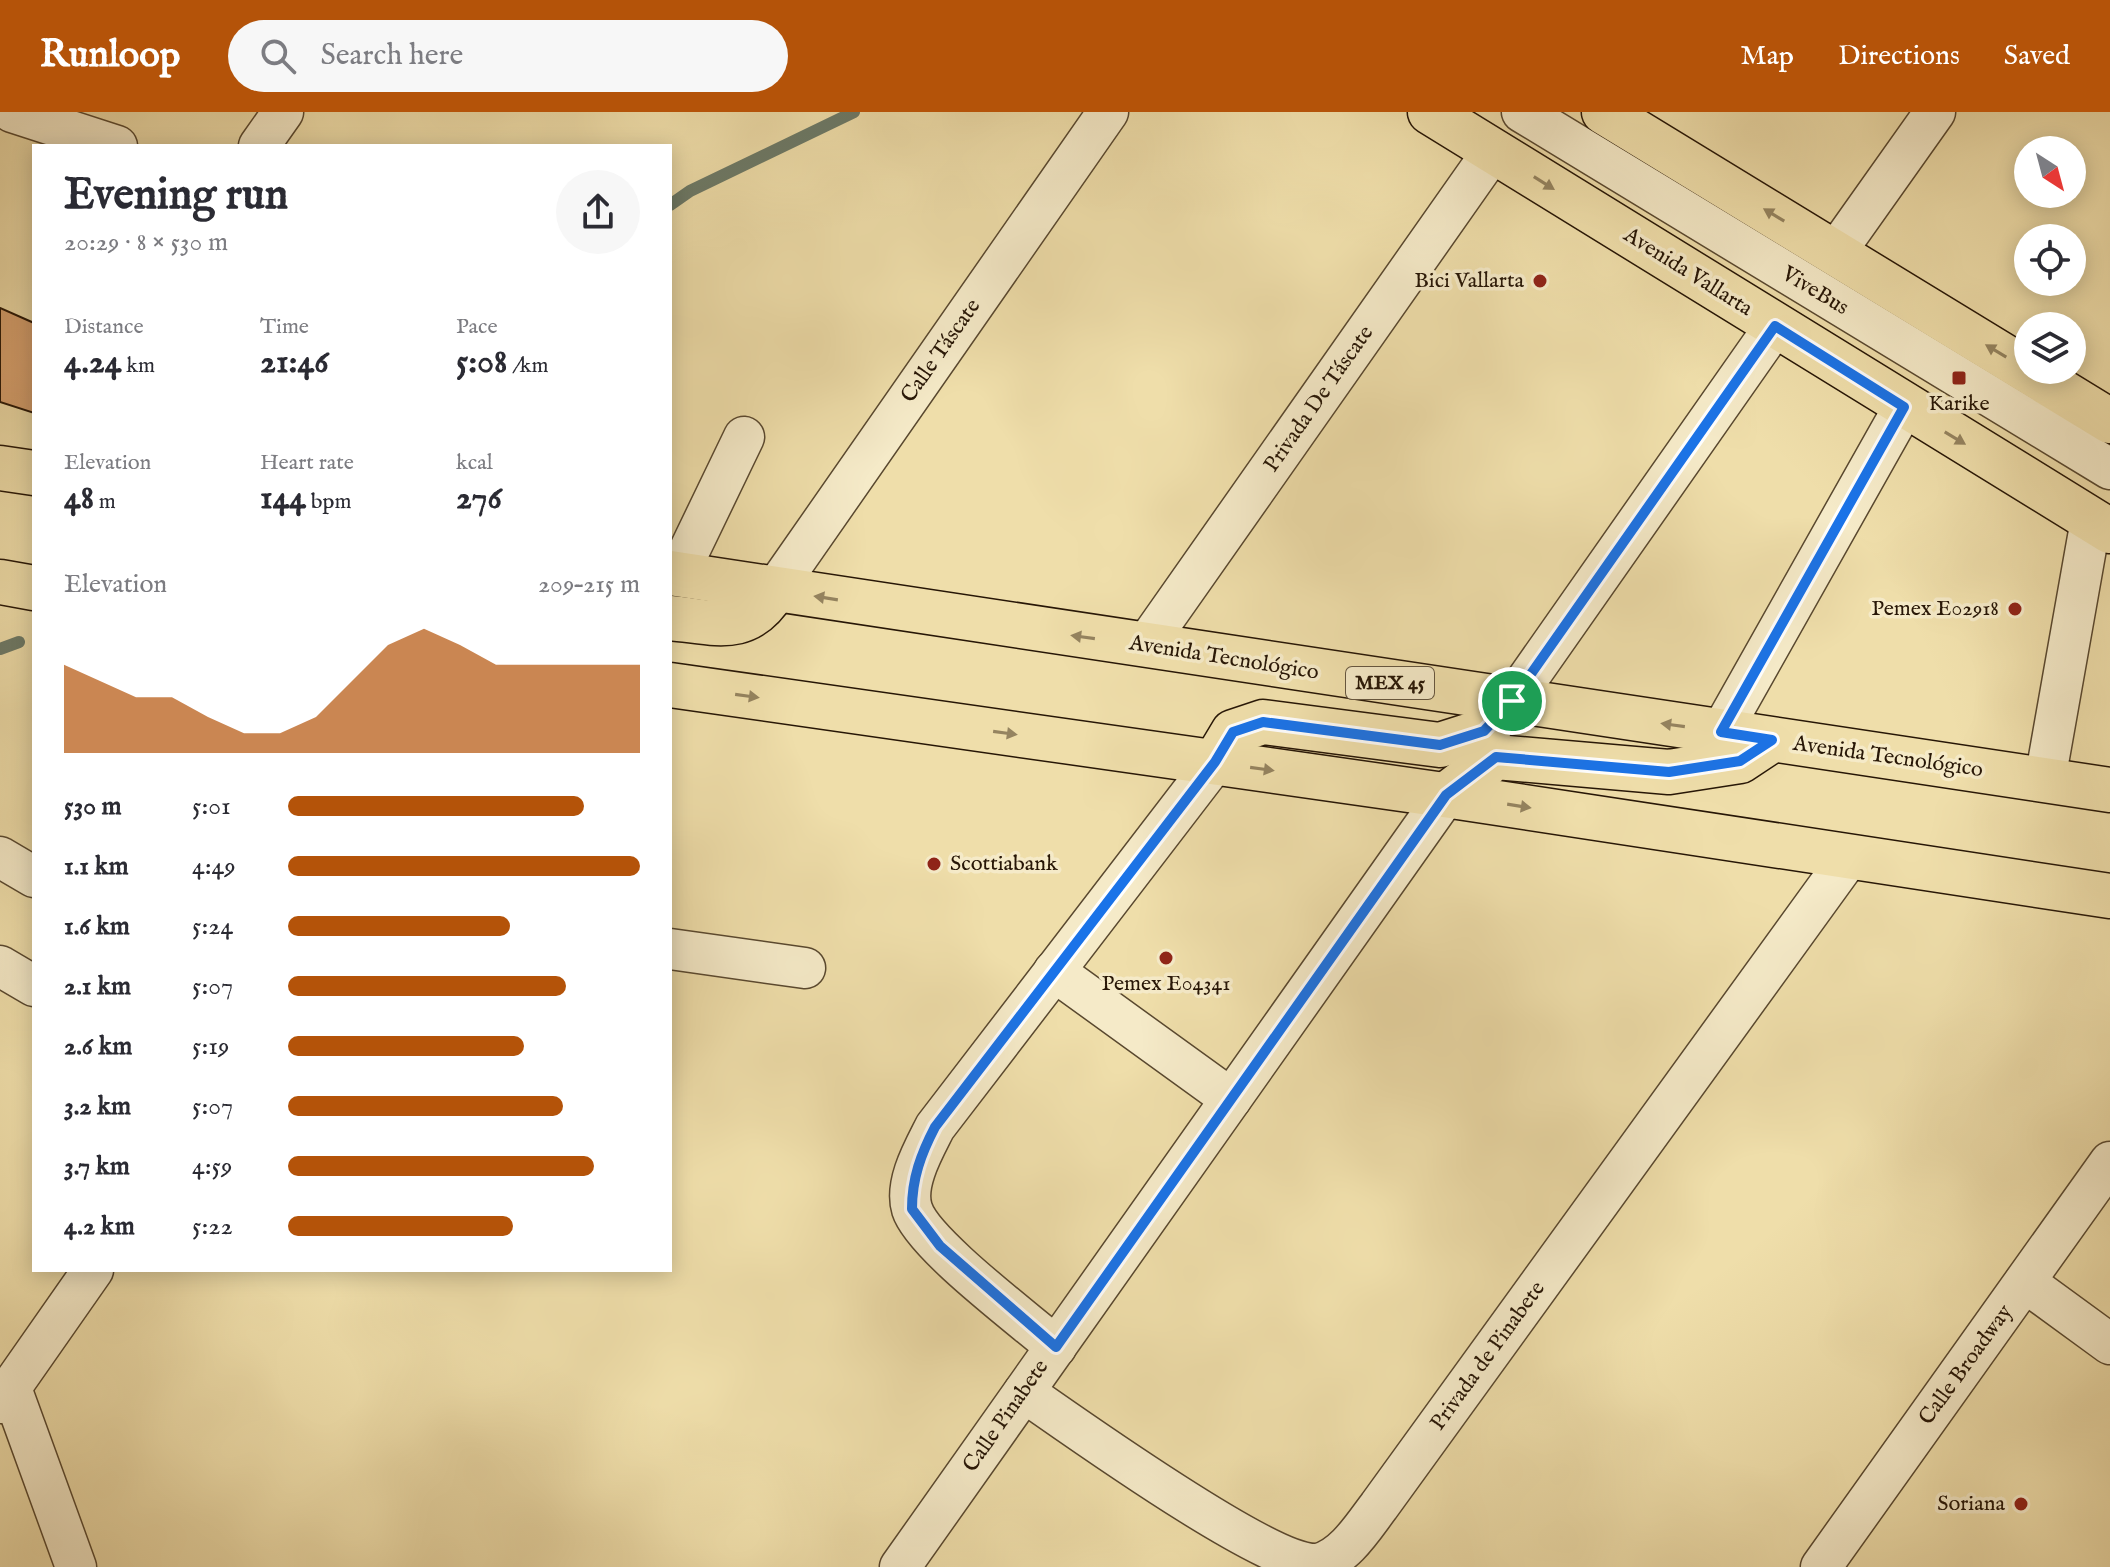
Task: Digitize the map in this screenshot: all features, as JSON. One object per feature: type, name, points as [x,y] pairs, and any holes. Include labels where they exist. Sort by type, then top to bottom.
[{"type":"main road","name":"Avenida Vallarta","points":[[1430,112],[2100,526]]},
{"type":"main road","points":[[1604,112],[1835,253],[2107,412]]},
{"type":"main road","name":"Avenida Tecnológico","points":[[674,573],[774,591],[2110,790]]},
{"type":"main road","points":[[0,582],[32,588]]},
{"type":"main road","points":[[672,618],[738,624],[764,608],[774,591]]},
{"type":"main road","points":[[672,685],[1446,795],[2110,896]]},
{"type":"main road","points":[[1215,762],[1233,732],[1263,722],[1440,745],[1484,731],[1512,701]]},
{"type":"main road","points":[[1446,795],[1496,757],[1669,772],[1740,761],[1772,740]]},
{"type":"street","points":[[12,112],[111,144]]},
{"type":"street","points":[[260,144],[283,112]]},
{"type":"street","name":"Calle Táscate","points":[[774,591],[1108,112]]},
{"type":"street","name":"ViveBus","points":[[1522,112],[2110,469]]},
{"type":"street","points":[[1835,253],[1935,112]]},
{"type":"street","name":"Privada De Táscate","points":[[1145,646],[1493,151]]},
{"type":"street","points":[[1512,701],[1775,326]]},
{"type":"street","points":[[1721,732],[1904,407]]},
{"type":"street","points":[[674,573],[744,437]]},
{"type":"street","points":[[2045,780],[2100,526]]},
{"type":"street","points":[[1056,1347],[940,1246],[912,1209],[913,1180],[921,1154],[935,1127],[1215,762]]},
{"type":"street","name":"Calle Pinabete","points":[[900,1567],[1446,795]]},
{"type":"street","name":"Privada de Pinabete","points":[[1024,1392],[1219,1526],[1278,1559],[1307,1566],[1321,1564],[1347,1547],[1379,1506],[1850,856]]},
{"type":"street","points":[[0,857],[32,876]]},
{"type":"street","points":[[672,949],[805,968]]},
{"type":"street","points":[[0,966],[32,985]]},
{"type":"street","points":[[1054,971],[1231,1099]]},
{"type":"street","name":"Calle Broadway","points":[[1821,1567],[2110,1162]]},
{"type":"street","points":[[76,1567],[5,1395],[92,1272]]},
{"type":"street","points":[[2025,1282],[2110,1344]]},
{"type":"building","points":[[0,308],[32,322],[32,412],[0,402]]},
{"type":"waterway","points":[[672,204],[690,191],[854,112]]},
{"type":"waterway","points":[[0,649],[19,642]]},
{"type":"place","name":"Bici Vallarta","points":[[1540,281]]},
{"type":"place","name":"Karike","points":[[1959,378]]},
{"type":"place","name":"Pemex E02918","points":[[2015,609]]},
{"type":"place","name":"Scottiabank","points":[[934,864]]},
{"type":"place","name":"Pemex E04341","points":[[1166,958]]},
{"type":"place","name":"Soriana","points":[[2021,1504]]},
{"type":"route","points":[[1775,326],[1904,407],[1721,732],[1772,740],[1740,761],[1669,772],[1496,757],[1446,795],[1056,1347],[940,1246],[912,1209],[913,1180],[921,1154],[935,1127],[1215,762],[1233,732],[1263,722],[1440,745],[1484,731],[1512,701],[1775,326]]}]
